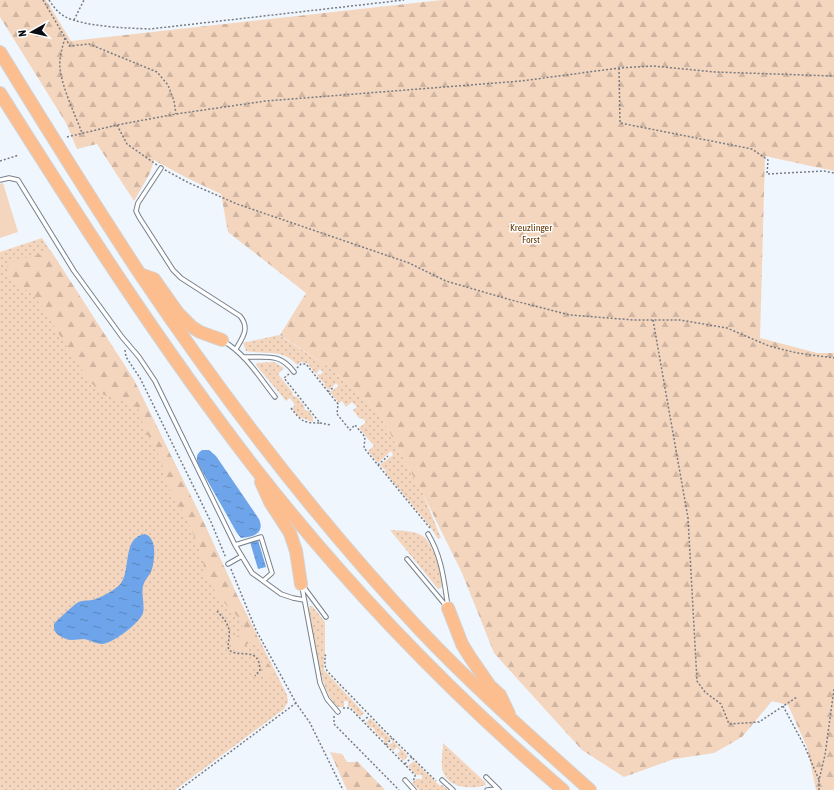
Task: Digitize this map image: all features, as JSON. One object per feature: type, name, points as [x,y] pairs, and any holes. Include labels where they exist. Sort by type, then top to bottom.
[{"type":"highway","points":[[0,52],[62,153],[140,274],[209,373],[305,498],[378,583],[420,630],[456,667],[514,722],[590,790]]},
{"type":"highway","points":[[0,93],[147,318],[188,377],[255,468],[357,589],[422,658],[484,720],[563,790]]},
{"type":"highway","points":[[140,274],[154,279],[178,313],[192,327],[200,332],[222,340]]},
{"type":"highway","points":[[255,468],[270,502],[290,533],[296,551],[302,584]]},
{"type":"highway","points":[[448,608],[462,644],[482,675],[500,695],[514,722]]},
{"type":"lane","points":[[161,168],[138,203],[136,211],[173,270],[181,278],[240,316],[246,329],[236,349]]},
{"type":"lane","points":[[0,180],[9,178],[18,180],[74,271],[122,337],[139,357],[155,381],[235,545],[252,573],[281,594],[304,600]]},
{"type":"lane","points":[[222,340],[236,349],[275,397]]},
{"type":"lane","points":[[243,357],[276,358],[287,363],[294,372]]},
{"type":"lane","points":[[428,534],[440,557],[448,608]]},
{"type":"lane","points":[[235,545],[261,537],[272,573],[262,581]]},
{"type":"lane","points":[[228,564],[242,556]]},
{"type":"lane","points":[[407,559],[448,608]]},
{"type":"lane","points":[[302,584],[320,683],[328,699],[337,711]]},
{"type":"lane","points":[[302,584],[326,617]]},
{"type":"lane","points":[[486,777],[498,789]]},
{"type":"lane","points":[[405,780],[414,790]]},
{"type":"lane","points":[[442,780],[453,790]]},
{"type":"lane","points":[[487,790],[498,789]]},
{"type":"path","points":[[43,0],[70,46],[89,44],[157,72],[168,85],[174,101],[176,114]]},
{"type":"path","points":[[49,0],[55,9],[64,16],[74,20],[121,28],[150,29],[404,0]]},
{"type":"path","points":[[74,20],[84,0]]},
{"type":"path","points":[[65,38],[60,54],[62,79],[82,133]]},
{"type":"path","points":[[67,137],[117,125],[176,114],[266,101],[521,82],[619,68],[654,66],[715,72],[834,76]]},
{"type":"path","points":[[619,68],[620,123],[752,149],[768,160],[767,174],[824,171],[834,173]]},
{"type":"path","points":[[117,125],[127,144],[161,168],[189,183],[237,204],[409,264],[446,281],[570,315],[653,320],[680,320],[727,328],[769,346],[797,353],[834,358]]},
{"type":"path","points":[[0,161],[19,155]]},
{"type":"path","points":[[653,320],[688,518],[697,681],[705,692],[721,704],[729,724],[759,722],[797,697]]},
{"type":"path","points":[[122,337],[126,357],[140,378],[210,522],[256,630],[296,703],[310,724],[343,790]]},
{"type":"path","points":[[320,423],[284,378],[294,372],[301,364],[306,364],[338,404],[337,414],[350,430],[355,425],[366,437],[364,448],[431,530],[428,534]]},
{"type":"path","points":[[328,392],[334,387]]},
{"type":"path","points":[[291,408],[299,419],[305,422],[331,425]]},
{"type":"path","points":[[378,465],[388,456]]},
{"type":"path","points":[[217,611],[229,628],[229,650],[236,653],[250,654],[258,660],[260,670],[255,676]]},
{"type":"path","points":[[326,656],[325,655],[325,668],[328,672],[440,785]]},
{"type":"path","points":[[819,790],[819,780],[825,755],[834,689]]},
{"type":"path","points":[[179,790],[296,703]]},
{"type":"path","points":[[783,706],[805,747],[819,780]]},
{"type":"path","points":[[399,790],[334,724],[334,713],[339,708],[350,708],[415,775],[415,778],[408,784]]},
{"type":"path","points":[[363,721],[369,715]]},
{"type":"path","points":[[386,745],[392,738]]},
{"type":"path","points":[[405,764],[412,757]]},
{"type":"green space","name":"Kreuzlinger Forst","points":[[0,0],[46,0],[71,41],[442,0],[834,0],[834,171],[765,156],[760,338],[817,353],[834,353],[834,790],[816,790],[807,747],[788,705],[772,701],[742,737],[714,753],[674,759],[624,777],[582,750],[494,653],[462,573],[423,494],[378,411],[329,367],[280,335],[306,293],[228,232],[221,194],[154,160],[150,173],[134,201],[97,144],[77,149],[66,123],[0,17]]},
{"type":"green space","points":[[3,183],[18,232],[0,238],[0,184]]},
{"type":"green space","points":[[42,238],[134,380],[204,523],[236,593],[287,695],[288,702],[284,709],[175,790],[0,790],[0,252]]},
{"type":"green space","points":[[51,251],[134,380],[261,644],[251,642],[244,646],[242,652],[231,649],[232,639],[242,632],[240,619],[218,596],[205,575],[199,547],[186,518],[167,485],[155,445],[144,430],[140,412],[135,406],[127,402],[104,395],[89,381],[34,295],[12,281],[7,273],[7,267],[11,262]]},
{"type":"green space","points":[[279,335],[329,367],[378,411],[423,494],[441,538],[438,539],[429,525],[380,465],[393,455],[391,451],[378,463],[368,451],[374,446],[359,428],[366,422],[362,418],[360,419],[353,410],[357,407],[352,402],[346,407],[342,401],[339,403],[330,392],[339,386],[336,383],[329,390],[317,376],[323,372],[320,369],[316,374],[307,363],[301,362],[297,365],[286,356],[280,354],[246,351],[243,343]]},
{"type":"green space","points":[[274,362],[284,368],[278,374],[293,393],[292,394],[295,397],[296,396],[305,407],[304,408],[306,411],[308,410],[313,417],[313,422],[299,417],[292,408],[295,405],[290,398],[286,401],[256,365],[257,363]]},
{"type":"green space","points":[[390,530],[408,531],[417,533],[424,537],[434,553],[441,576],[441,588],[438,589]]},
{"type":"green space","points":[[310,606],[312,606],[325,622],[324,670],[364,713],[360,717],[351,707],[348,707],[348,701],[344,701],[344,707],[338,707],[326,689],[321,675],[309,609]]},
{"type":"green space","points":[[264,658],[275,672],[267,682],[261,664]]},
{"type":"green space","points":[[370,718],[391,739],[386,744],[383,741],[384,739],[382,737],[381,738],[372,727],[371,728],[366,723]]},
{"type":"green space","points":[[392,740],[408,756],[403,761],[397,754],[400,751],[397,747],[393,751],[388,745],[392,743]]},
{"type":"green space","points":[[443,743],[485,782],[486,785],[479,787],[466,787],[459,786],[448,780],[444,775],[442,768]]},
{"type":"green space","points":[[330,752],[342,754],[347,762],[357,761],[385,790],[347,790]]},
{"type":"green space","points":[[414,761],[440,786],[442,785],[448,790],[419,790],[412,783],[416,779],[422,779],[422,775],[416,775],[408,766]]},
{"type":"water","points":[[202,450],[209,450],[216,456],[259,519],[261,528],[254,535],[241,538],[237,533],[198,464],[197,456]]},
{"type":"water","points":[[145,534],[152,540],[154,559],[151,571],[143,586],[143,613],[137,622],[119,637],[102,644],[84,639],[68,640],[57,633],[54,630],[54,624],[75,604],[80,601],[99,598],[112,591],[121,583],[126,570],[130,547],[138,536]]},
{"type":"water","points":[[258,540],[266,567],[258,569],[250,542]]}]
